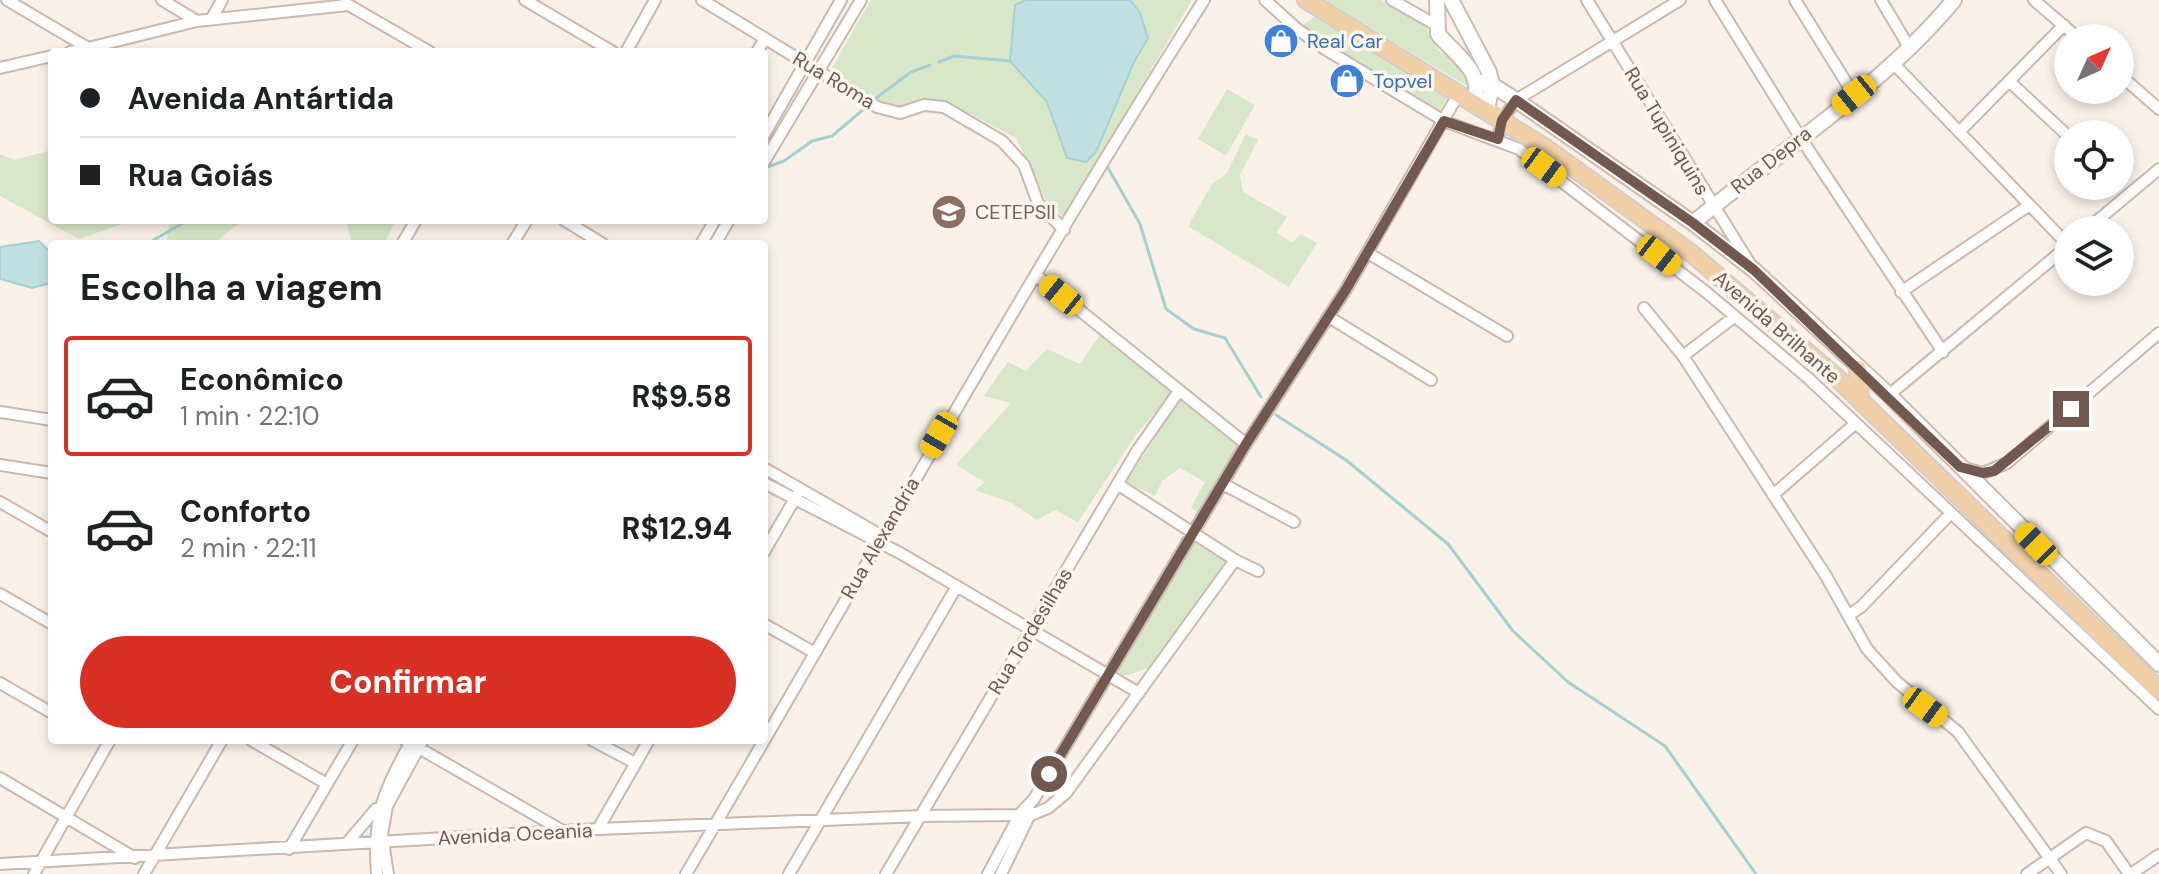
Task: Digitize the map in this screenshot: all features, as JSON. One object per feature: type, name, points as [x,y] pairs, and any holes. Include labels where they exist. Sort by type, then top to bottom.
[{"type":"main road","name":"Avenida Brilhante","points":[[1308,0],[1487,111],[1656,225],[1860,400],[2159,690]]},
{"type":"main road","points":[[1858,369],[1860,400]]},
{"type":"street","points":[[7,0],[88,48],[212,18],[344,3],[423,48]]},
{"type":"street","points":[[162,0],[197,21]]},
{"type":"street","points":[[212,18],[222,0]]},
{"type":"street","points":[[525,0],[606,48]]},
{"type":"street","points":[[628,48],[655,0]]},
{"type":"street","name":"Rua Roma","points":[[702,0],[877,107],[900,113],[924,105],[944,107],[1002,141],[1024,165],[1038,203],[1064,230]]},
{"type":"street","points":[[768,128],[841,0]]},
{"type":"street","points":[[768,155],[861,0]]},
{"type":"street","name":"Rua Alexandria","points":[[768,734],[878,538],[1037,276],[1126,120],[1204,0]]},
{"type":"street","points":[[1265,0],[1296,28],[1444,121],[1519,149],[1582,195],[1734,317],[1856,423],[2159,709]]},
{"type":"street","points":[[1392,0],[1436,22]]},
{"type":"street","points":[[1437,0],[1436,22],[1448,46],[1474,72],[1498,139]]},
{"type":"street","name":"Rua Tupiniquins","points":[[1587,0],[1754,270],[1889,395],[2159,664]]},
{"type":"street","points":[[1487,111],[1516,100],[1680,0]]},
{"type":"street","points":[[1715,0],[1800,137],[1943,352]]},
{"type":"street","points":[[1795,0],[1854,95]]},
{"type":"street","points":[[1881,0],[1909,47]]},
{"type":"street","name":"Rua Depra","points":[[1693,223],[1854,95],[1909,47],[1954,0]]},
{"type":"street","points":[[2034,0],[2063,24]]},
{"type":"street","points":[[1436,22],[1455,6],[1492,85],[1487,111]]},
{"type":"street","points":[[1448,46],[1470,34]]},
{"type":"street","points":[[1959,132],[2054,36]]},
{"type":"street","points":[[759,48],[765,38]]},
{"type":"street","points":[[0,68],[48,57]]},
{"type":"street","points":[[1892,62],[2054,232]]},
{"type":"street","points":[[1477,81],[1492,85],[1516,100],[1693,223],[1754,270]]},
{"type":"street","points":[[2010,82],[2054,123]]},
{"type":"street","points":[[2134,87],[2159,109]]},
{"type":"street","points":[[988,874],[1246,444],[1368,253],[1459,93]]},
{"type":"street","points":[[2134,184],[2159,169]]},
{"type":"street","points":[[2099,216],[2114,200]]},
{"type":"street","points":[[1901,292],[2028,206]]},
{"type":"street","points":[[570,224],[596,240]]},
{"type":"street","points":[[705,240],[719,224]]},
{"type":"street","points":[[1368,253],[1507,336]]},
{"type":"street","points":[[1889,395],[2054,258]]},
{"type":"street","points":[[1037,276],[1246,444]]},
{"type":"street","points":[[1644,308],[1683,356],[1849,615],[1867,649],[1884,670],[1958,732],[2061,874]]},
{"type":"street","points":[[1329,317],[1431,380]]},
{"type":"street","points":[[1683,356],[1734,317]]},
{"type":"street","points":[[1960,467],[1983,473],[2007,463],[2159,333]]},
{"type":"street","name":"Rua Tordesilhas","points":[[886,874],[1030,628],[1179,391]]},
{"type":"street","points":[[0,412],[48,419]]},
{"type":"street","points":[[1773,495],[1856,423]]},
{"type":"street","points":[[0,465],[48,472]]},
{"type":"street","points":[[768,470],[900,553],[1139,693]]},
{"type":"street","points":[[1223,484],[1294,522]]},
{"type":"street","points":[[768,485],[794,501],[878,538]]},
{"type":"street","points":[[1119,485],[1194,535],[1258,571]]},
{"type":"street","points":[[768,545],[800,489]]},
{"type":"street","points":[[0,502],[48,530]]},
{"type":"street","points":[[1849,615],[1861,607],[1950,514]]},
{"type":"street","points":[[1025,814],[1048,808],[1066,793],[1235,560]]},
{"type":"street","points":[[2050,584],[2055,608],[2061,615]]},
{"type":"street","points":[[789,874],[957,586]]},
{"type":"street","points":[[0,594],[48,622]]},
{"type":"street","points":[[768,626],[815,653]]},
{"type":"street","points":[[0,683],[48,711]]},
{"type":"street","points":[[34,874],[104,744]]},
{"type":"street","points":[[144,874],[220,744]]},
{"type":"street","points":[[258,744],[327,784]]},
{"type":"street","points":[[289,849],[351,744]]},
{"type":"street","points":[[346,844],[380,804],[413,744]]},
{"type":"street","points":[[388,874],[379,841],[387,806],[413,744]]},
{"type":"street","points":[[417,744],[564,831]]},
{"type":"street","points":[[599,744],[635,763]]},
{"type":"street","points":[[598,829],[647,744]]},
{"type":"street","name":"Rua Alexandria","points":[[686,874],[762,744]]},
{"type":"street","points":[[0,778],[135,858]]},
{"type":"street","points":[[377,874],[380,804]]},
{"type":"street","points":[[1001,874],[1025,814]]},
{"type":"street","name":"Avenida Oceania","points":[[0,864],[598,829],[1025,814]]},
{"type":"street","points":[[2027,874],[2081,835],[2094,834],[2106,841],[2130,874],[2159,855]]},
{"type":"green space","points":[[871,0],[1192,0],[1064,218],[1047,202],[1016,138],[945,101],[881,110],[829,73]]},
{"type":"green space","points":[[1324,0],[1381,0],[1423,22],[1438,50],[1456,61],[1470,81],[1467,86]]},
{"type":"green space","points":[[1318,14],[1449,94],[1440,111],[1307,32],[1304,25]]},
{"type":"green space","points":[[1227,89],[1255,105],[1226,156],[1198,139]]},
{"type":"green space","points":[[1246,134],[1258,140],[1240,175],[1243,192],[1287,217],[1276,232],[1292,243],[1301,234],[1317,243],[1289,287],[1188,226],[1212,184],[1227,173]]},
{"type":"green space","points":[[48,151],[48,222],[0,196],[0,154],[14,160]]},
{"type":"green space","points":[[51,224],[122,224],[79,239]]},
{"type":"green space","points":[[169,224],[240,224],[218,240],[167,240]]},
{"type":"green space","points":[[347,224],[394,224],[386,240],[351,240]]},
{"type":"green space","points":[[1100,335],[1173,391],[1135,436],[1078,522],[1055,510],[1037,520],[1012,503],[975,490],[985,482],[956,465],[1011,403],[984,396],[1008,362],[1026,371],[1047,349],[1080,364]]},
{"type":"green space","points":[[1180,400],[1237,446],[1199,514],[1191,507],[1205,482],[1180,468],[1162,481],[1155,496],[1126,482]]},
{"type":"green space","points":[[1195,543],[1225,562],[1152,666],[1129,675],[1113,675]]},
{"type":"water","points":[[1026,0],[1130,0],[1140,13],[1148,38],[1134,62],[1096,152],[1086,162],[1067,158],[1047,102],[1010,61],[1015,5]]},
{"type":"water","points":[[39,241],[48,250],[48,284],[32,288],[0,279],[0,247]]},
{"type":"waterway","points":[[939,62],[954,56],[1010,61]]},
{"type":"waterway","points":[[876,98],[911,72],[930,65]]},
{"type":"waterway","points":[[768,167],[784,161],[812,141],[832,136],[865,108]]},
{"type":"waterway","points":[[1107,166],[1140,224],[1166,309],[1194,329],[1225,338],[1261,397]]},
{"type":"waterway","points":[[154,240],[181,224]]},
{"type":"waterway","points":[[1276,415],[1346,460],[1448,544],[1513,631],[1568,682],[1665,746],[1756,874]]},
{"type":"place","name":"Real Car","points":[[1281,41]]},
{"type":"place","name":"Topvel","points":[[1347,81]]},
{"type":"place","name":"CETEPSII","points":[[949,212]]},
{"type":"route","points":[[1049,774],[1246,444],[1345,291],[1444,121],[1498,139],[1502,120],[1516,100],[1693,223],[1754,270],[1889,395],[1960,467],[1983,473],[1994,471],[2071,409]]}]
